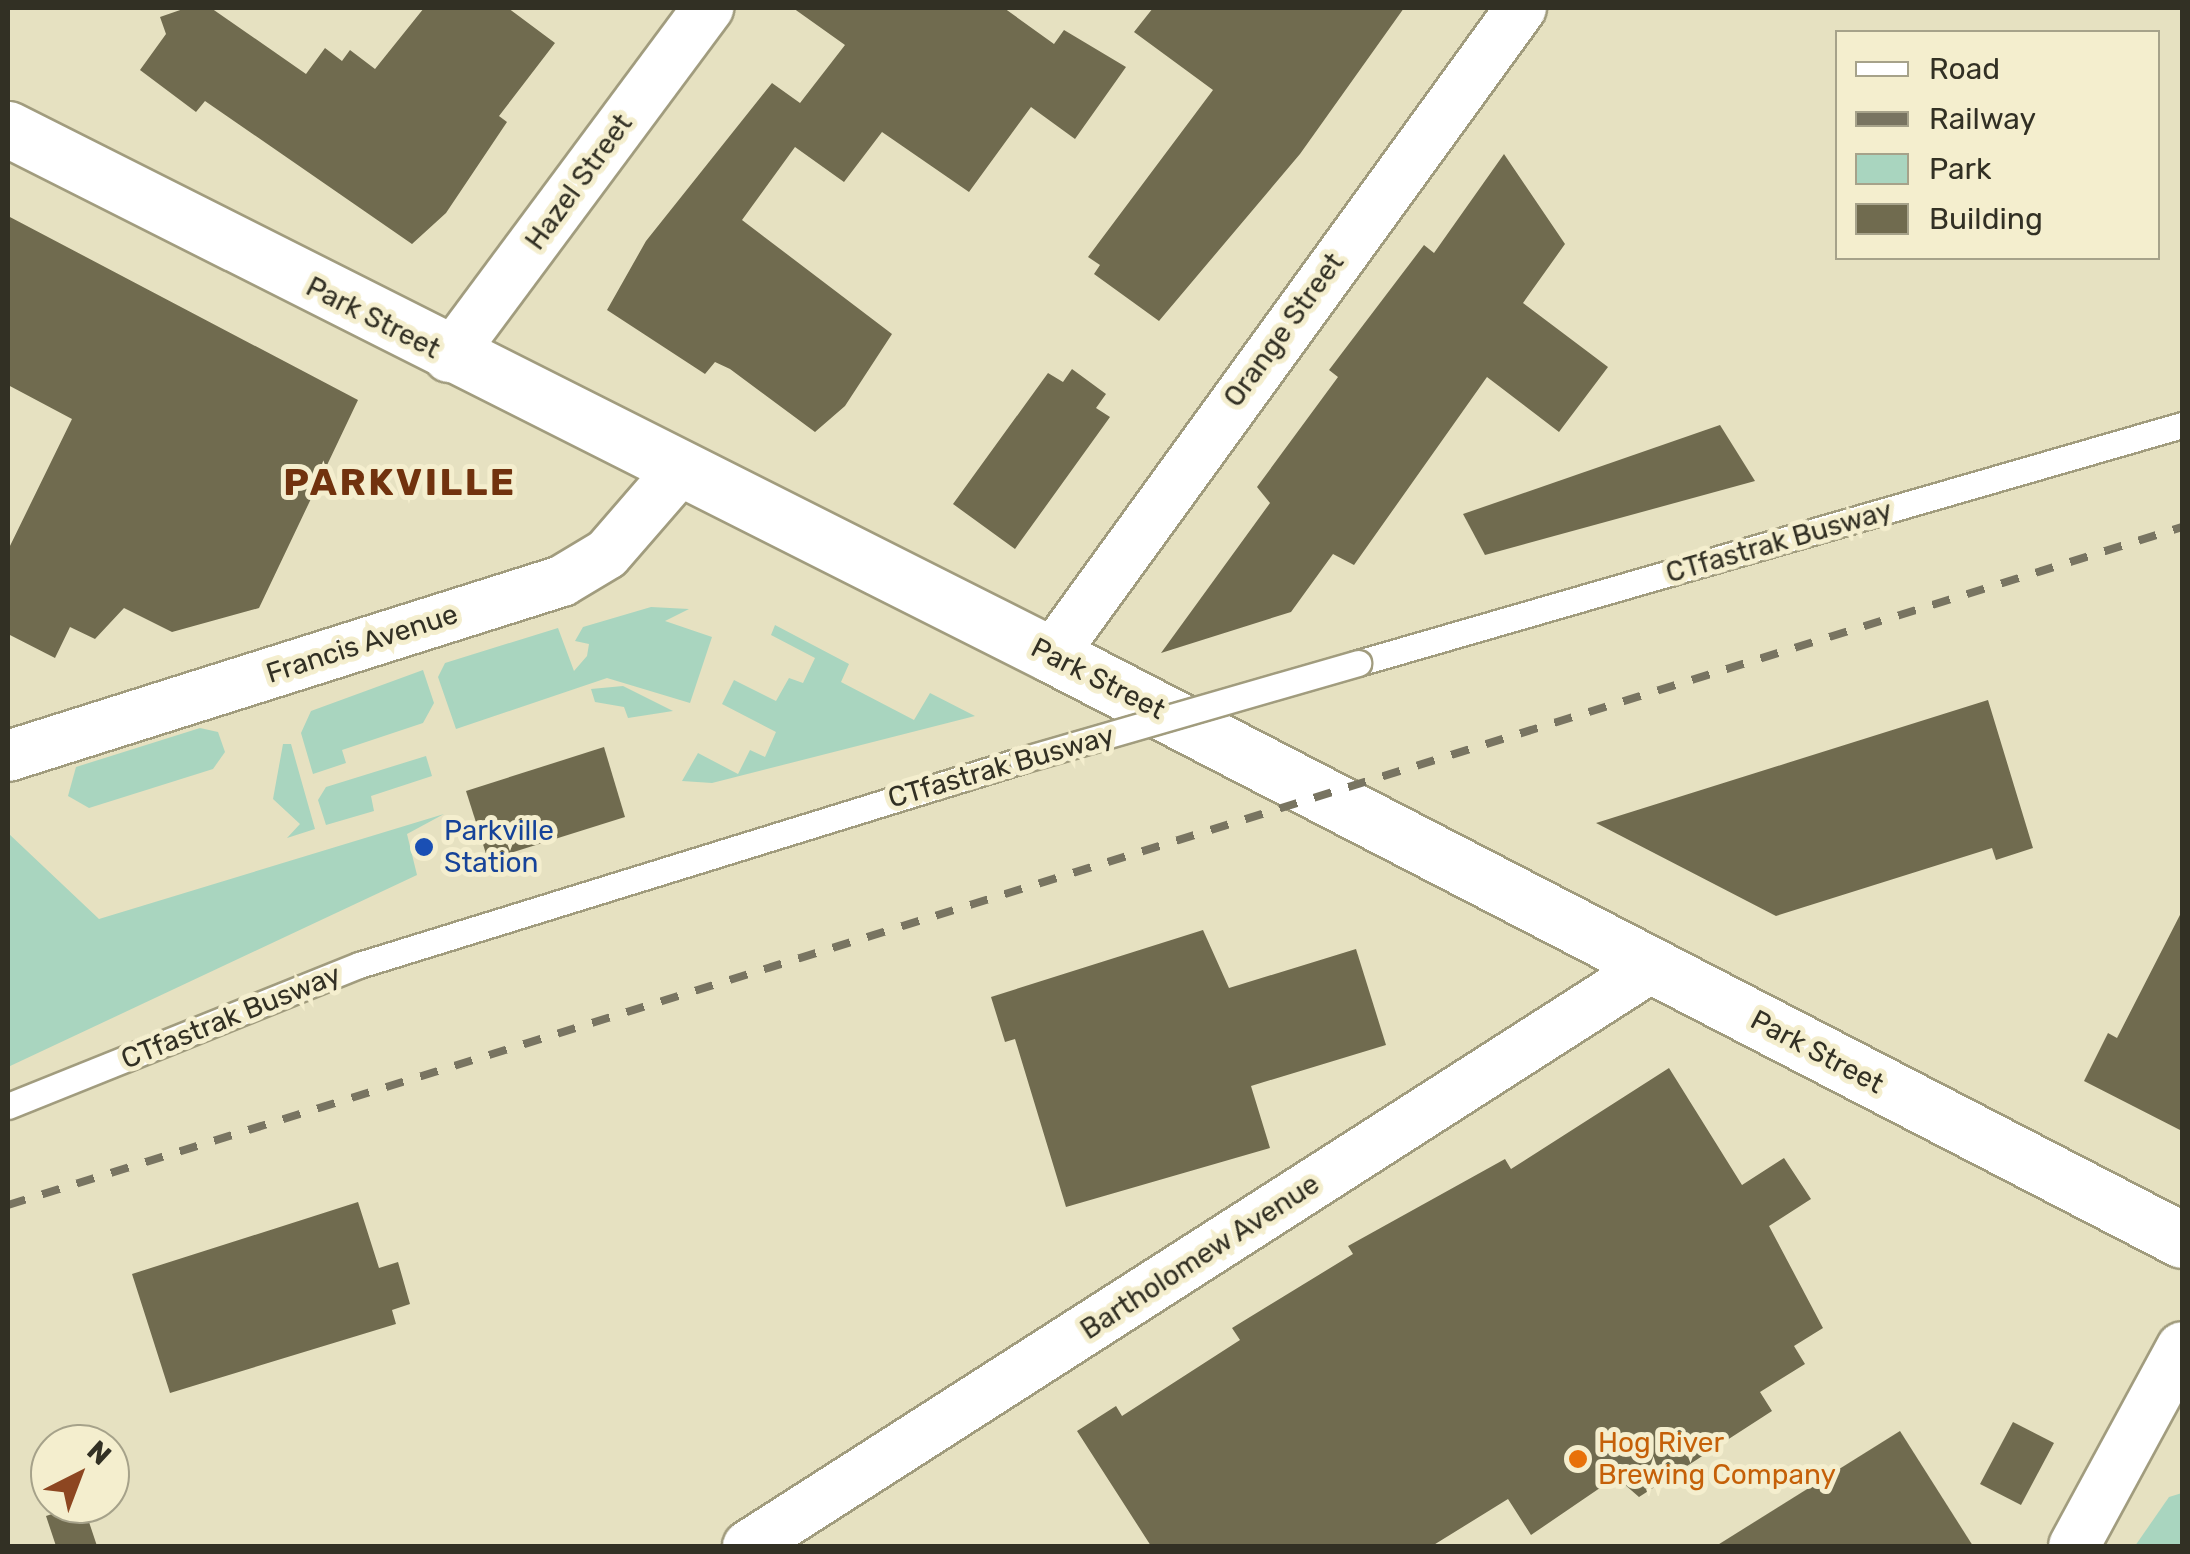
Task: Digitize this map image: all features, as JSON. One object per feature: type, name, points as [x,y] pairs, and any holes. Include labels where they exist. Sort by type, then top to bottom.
[{"type":"main road","name":"Park Street","points":[[8,129],[449,357],[1052,655],[2182,1240]]},
{"type":"street","name":"Hazel Street","points":[[449,357],[708,8]]},
{"type":"street","name":"Orange Street","points":[[1052,655],[1522,8]]},
{"type":"street","name":"Francis Avenue","points":[[8,756],[562,581],[607,554],[678,472]]},
{"type":"street","name":"Bartholomew Avenue","points":[[748,1546],[1653,966]]},
{"type":"street","points":[[2074,1546],[2182,1347]]},
{"type":"lane","name":"CTfastrak Busway","points":[[8,1106],[360,965],[921,789],[2182,425]]},
{"type":"green space","points":[[651,607],[689,609],[665,621],[712,637],[690,703],[607,678],[456,729],[438,677],[445,663],[558,628],[574,671],[587,656],[589,644],[575,641],[583,627]]},
{"type":"green space","points":[[775,625],[849,664],[841,682],[914,720],[930,693],[975,716],[712,783],[682,781],[698,753],[738,774],[750,750],[765,757],[776,732],[722,704],[734,680],[776,701],[789,678],[803,683],[815,658],[771,635]]},
{"type":"green space","points":[[423,670],[434,703],[423,723],[342,750],[346,763],[313,774],[301,733],[311,711]]},
{"type":"green space","points":[[623,686],[673,711],[628,718],[624,707],[595,702],[591,689]]},
{"type":"green space","points":[[200,728],[218,732],[225,752],[213,769],[89,808],[68,796],[76,767]]},
{"type":"green space","points":[[283,744],[291,744],[315,829],[287,838],[300,824],[273,799]]},
{"type":"green space","points":[[426,756],[432,776],[371,796],[374,811],[326,825],[318,800],[326,787]]},
{"type":"green space","points":[[444,814],[407,834],[417,875],[8,1067],[8,833],[99,919]]},
{"type":"green space","points":[[2182,1493],[2182,1546],[2135,1546],[2169,1497]]},
{"type":"building","points":[[186,8],[211,8],[306,74],[325,48],[342,61],[350,50],[375,69],[424,8],[508,8],[555,43],[499,116],[507,122],[446,213],[412,244],[205,101],[196,112],[140,70],[166,34],[160,17]]},
{"type":"building","points":[[793,8],[1004,8],[1054,44],[1064,30],[1126,67],[1075,139],[1031,107],[969,192],[882,132],[844,182],[795,147],[742,220],[892,334],[845,406],[815,432],[730,369],[715,362],[705,374],[607,310],[646,241],[772,83],[800,103],[845,45]]},
{"type":"building","points":[[1153,8],[1404,8],[1300,154],[1159,321],[1094,274],[1100,265],[1088,257],[1213,90],[1134,32]]},
{"type":"building","points":[[1504,154],[1565,244],[1523,303],[1608,367],[1559,432],[1487,377],[1354,565],[1333,554],[1291,612],[1161,653],[1270,503],[1257,487],[1338,377],[1329,370],[1424,245],[1434,253]]},
{"type":"building","points":[[8,216],[358,400],[259,608],[172,632],[124,608],[95,639],[70,627],[55,658],[8,634],[8,550],[72,419],[8,385]]},
{"type":"building","points":[[1072,369],[1106,394],[1096,408],[1110,417],[1015,549],[953,504],[1048,373],[1063,382]]},
{"type":"building","points":[[1720,425],[1755,481],[1485,555],[1463,514]]},
{"type":"building","points":[[1988,700],[2033,848],[1996,860],[1992,848],[1776,916],[1596,823]]},
{"type":"building","points":[[604,747],[625,817],[488,860],[466,791]]},
{"type":"building","points":[[2182,911],[2182,1131],[2084,1081],[2108,1033],[2117,1038]]},
{"type":"building","points":[[1203,930],[1229,988],[1356,949],[1386,1045],[1251,1086],[1270,1148],[1066,1207],[1015,1039],[1005,1042],[991,997]]},
{"type":"building","points":[[1669,1068],[1742,1185],[1784,1158],[1811,1199],[1769,1226],[1823,1328],[1794,1346],[1805,1364],[1760,1392],[1772,1411],[1639,1497],[1616,1477],[1531,1535],[1508,1499],[1432,1546],[1151,1546],[1077,1431],[1116,1406],[1122,1416],[1240,1340],[1232,1328],[1353,1254],[1348,1246],[1505,1159],[1511,1169]]},
{"type":"building","points":[[358,1202],[379,1268],[398,1262],[410,1304],[392,1310],[396,1324],[170,1393],[132,1274]]},
{"type":"building","points":[[2013,1422],[2054,1443],[2021,1505],[1980,1484]]},
{"type":"building","points":[[1900,1431],[1973,1546],[1716,1546]]},
{"type":"building","points":[[49,1524],[90,1524],[97,1546],[56,1546]]},
{"type":"railway","points":[[8,1205],[2182,527]]},
{"type":"place","name":"Parkville Station","points":[[424,847]]},
{"type":"place","name":"Hog River Brewing Company","points":[[1578,1459]]},
{"type":"district","name":"PARKVILLE","points":[[400,483]]}]
